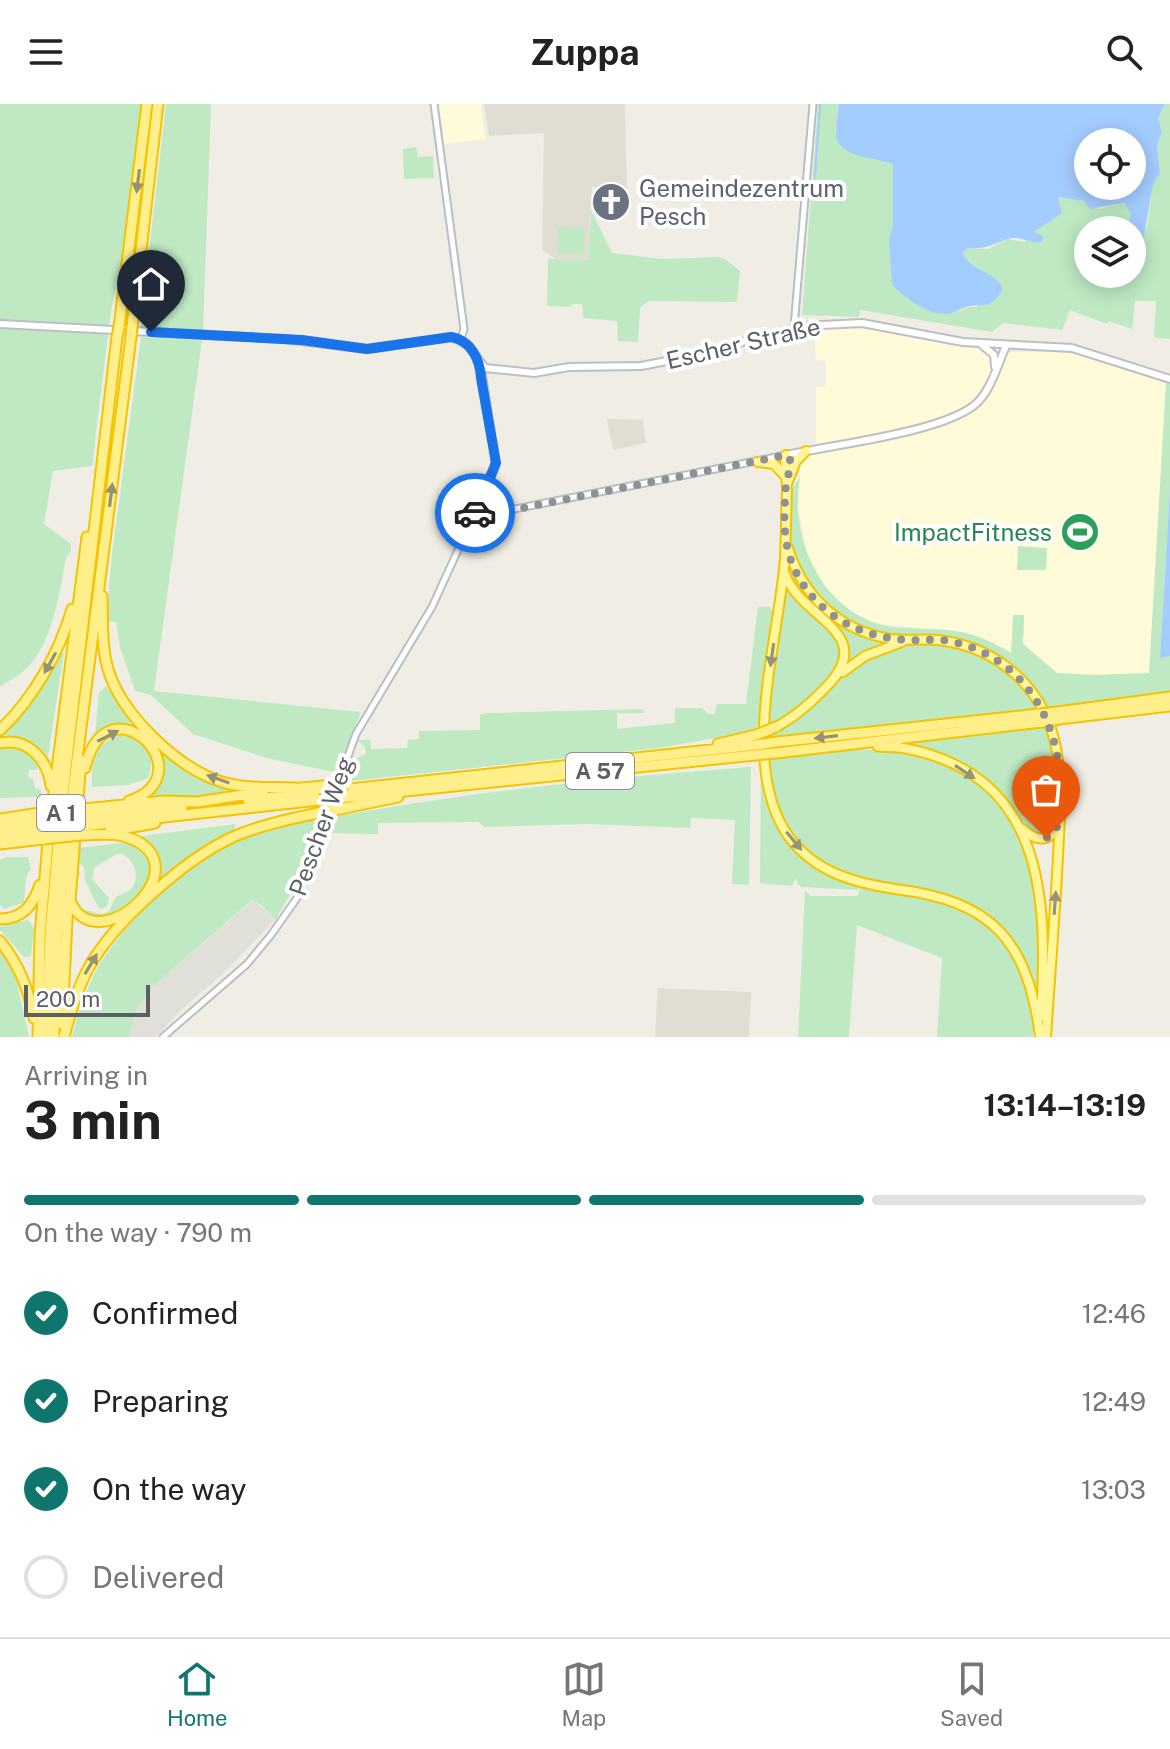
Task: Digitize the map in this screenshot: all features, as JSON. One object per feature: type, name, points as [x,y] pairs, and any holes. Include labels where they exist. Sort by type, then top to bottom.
[{"type":"highway","name":"A 1","points":[[46,1037],[50,934],[64,778],[147,104]]},
{"type":"highway","name":"A 1","points":[[54,1037],[57,934],[158,104]]},
{"type":"highway","points":[[46,822],[106,424]]},
{"type":"highway","points":[[786,480],[796,461],[806,451]]},
{"type":"highway","points":[[786,455],[790,462],[786,480],[784,569],[769,676],[765,746],[765,777],[777,816],[802,851],[838,875],[868,885],[942,897],[965,906],[990,922],[1009,941],[1021,961],[1036,1006],[1042,1037]]},
{"type":"highway","points":[[758,462],[776,465],[786,480]]},
{"type":"highway","points":[[786,540],[800,580],[830,613],[865,632],[910,640],[940,640],[975,649],[999,661],[1027,686],[1042,707],[1052,731],[1059,766],[1060,809],[1042,1037]]},
{"type":"highway","points":[[0,730],[21,707],[51,661],[68,623],[84,563]]},
{"type":"highway","points":[[784,569],[790,585],[836,633],[845,648],[843,667],[824,690]]},
{"type":"highway","points":[[101,572],[108,670],[126,703],[166,748],[191,767],[222,782],[321,793],[342,791]]},
{"type":"highway","points":[[756,745],[865,656],[910,640]]},
{"type":"highway","name":"A 57","points":[[1059,716],[1170,697]]},
{"type":"highway","name":"A 57","points":[[777,748],[1170,706]]},
{"type":"highway","points":[[82,718],[82,818]]},
{"type":"highway","name":"A 57","points":[[0,827],[756,745],[777,748],[831,747],[1040,718]]},
{"type":"highway","points":[[0,845],[18,842],[46,822],[82,818],[142,795],[157,775],[158,761],[154,747],[134,731],[115,730],[98,739],[86,760],[82,818],[74,844],[68,891],[63,1037]]},
{"type":"highway","points":[[0,743],[21,744],[40,758],[50,778],[37,1037]]},
{"type":"highway","name":"A 57","points":[[342,791],[444,787],[756,745]]},
{"type":"highway","points":[[831,747],[898,747],[924,752],[958,767],[993,794],[1028,834],[1043,839],[1055,831],[1060,809]]},
{"type":"highway","points":[[63,1037],[82,981],[101,948],[149,898],[206,851],[235,836],[318,813],[444,787]]},
{"type":"highway","points":[[108,806],[197,802],[295,788]]},
{"type":"highway","name":"A 57","points":[[82,818],[209,812],[321,793]]},
{"type":"highway","points":[[0,811],[31,814],[46,822]]},
{"type":"highway","points":[[0,819],[31,814]]},
{"type":"highway","points":[[1012,817],[1030,849],[1043,915],[1042,1037]]},
{"type":"highway","points":[[74,844],[70,901],[83,918],[97,923],[113,921],[151,886],[155,863],[145,846],[82,818]]},
{"type":"highway","name":"A 57","points":[[0,835],[46,822]]},
{"type":"highway","points":[[0,919],[12,918],[26,910],[34,901],[45,870]]},
{"type":"highway","points":[[0,941],[17,966],[26,988],[37,1037]]},
{"type":"main road","name":"Escher Straße","points":[[481,365],[492,370],[534,373],[569,367],[650,365],[794,327],[862,323],[980,344],[1072,348],[1170,379]]},
{"type":"main road","points":[[0,324],[293,339],[367,349],[451,337],[467,344],[481,365]]},
{"type":"main road","points":[[980,344],[994,355],[995,371]]},
{"type":"main road","points":[[786,455],[930,426],[961,415],[982,397],[1006,346]]},
{"type":"street","points":[[434,104],[464,329],[461,339]]},
{"type":"street","points":[[794,327],[813,104]]},
{"type":"street","name":"Pescher Weg","points":[[163,1037],[247,964],[292,906],[308,870],[353,740],[368,710],[432,607],[494,471],[495,456],[481,365]]},
{"type":"street","points":[[473,518],[786,455]]},
{"type":"shaded area","points":[[441,104],[481,104],[485,139],[444,144]]},
{"type":"shaded area","points":[[484,104],[625,104],[627,190],[592,187],[588,260],[555,259],[542,249],[544,133],[489,136]]},
{"type":"shaded area","points":[[863,325],[993,352],[1071,352],[1166,383],[1150,673],[1057,673],[1023,644],[1024,616],[1011,653],[965,633],[879,624],[855,614],[826,589],[807,553],[798,508],[802,446],[816,443],[816,387],[826,386],[826,361],[816,360],[814,327]]},
{"type":"shaded area","points":[[607,419],[643,420],[646,443],[613,450]]},
{"type":"shaded area","points":[[253,900],[276,919],[156,1037],[130,1037],[135,1011],[151,988]]},
{"type":"shaded area","points":[[658,988],[751,992],[749,1037],[655,1037]]},
{"type":"green space","points":[[0,104],[142,104],[92,466],[53,471],[44,524],[71,544],[71,551],[66,557],[54,616],[43,646],[26,669],[0,687]]},
{"type":"green space","points":[[166,104],[211,104],[203,332],[140,328]]},
{"type":"green space","points":[[818,104],[839,104],[835,131],[864,156],[893,165],[893,225],[889,237],[907,299],[928,310],[945,314],[977,307],[982,271],[966,260],[963,253],[968,248],[988,249],[1008,239],[1024,242],[1051,218],[1062,213],[1057,197],[1085,201],[1099,209],[1124,203],[1131,213],[1131,216],[1074,216],[1074,288],[1146,288],[1146,229],[1153,185],[1160,173],[1157,146],[1162,132],[1158,118],[1165,104],[1170,104],[1170,339],[1154,337],[1156,301],[1135,301],[1132,329],[1109,321],[1107,324],[1070,310],[1062,330],[1003,323],[992,332],[860,310],[859,317],[802,315]]},
{"type":"green space","points":[[416,147],[418,157],[433,156],[434,178],[404,179],[403,149]]},
{"type":"green space","points":[[591,210],[612,253],[661,259],[725,259],[740,271],[737,302],[648,301],[640,308],[638,342],[618,341],[617,321],[583,318],[582,304],[547,306],[548,259],[588,260]]},
{"type":"green space","points":[[558,227],[585,228],[583,254],[557,253]]},
{"type":"green space","points":[[141,337],[202,340],[154,691],[361,712],[334,772],[267,758],[193,734],[151,695],[135,691],[120,647],[116,622],[106,621]]},
{"type":"green space","points":[[1166,383],[1170,384],[1170,488],[1160,657],[1170,656],[1170,692],[1049,708],[1012,666],[982,647],[949,637],[891,635],[852,624],[820,601],[798,568],[792,550],[788,517],[791,495],[800,478],[798,510],[807,552],[825,585],[854,613],[893,627],[966,633],[1011,653],[1013,615],[1024,615],[1023,644],[1057,673],[1149,673]]},
{"type":"green space","points":[[1018,546],[1047,548],[1046,570],[1017,570]]},
{"type":"green space","points":[[788,553],[826,612],[895,641],[846,665],[848,651],[794,587],[787,571]]},
{"type":"green space","points":[[786,582],[838,638],[843,664],[800,708],[768,726],[773,663]]},
{"type":"green space","points":[[758,607],[770,607],[773,614],[760,730],[659,748],[342,782],[350,761],[366,754],[365,747],[357,740],[370,740],[371,749],[407,748],[408,740],[419,739],[419,731],[480,730],[480,715],[487,713],[643,709],[644,713],[617,713],[617,729],[675,723],[675,708],[702,708],[708,714],[715,714],[717,704],[746,704]]},
{"type":"green space","points":[[915,643],[952,647],[986,659],[1015,680],[1038,710],[770,740],[770,734],[820,698],[855,665],[899,646]]},
{"type":"green space","points":[[64,652],[48,757],[41,749],[4,734],[33,699],[57,657]]},
{"type":"green space","points":[[106,686],[133,723],[106,726],[95,735],[99,693]]},
{"type":"green space","points":[[1045,725],[1054,762],[1056,824],[1054,829],[1040,837],[1006,802],[970,772],[929,751],[898,743]]},
{"type":"green space","points":[[125,735],[139,741],[148,750],[151,763],[148,778],[128,785],[92,787],[92,769],[97,753],[108,741]]},
{"type":"green space","points":[[152,740],[166,752],[246,790],[236,791],[237,795],[188,800],[187,796],[147,800],[162,780],[159,751]]},
{"type":"green space","points":[[6,746],[25,751],[39,765],[37,770],[29,770],[28,777],[33,779],[35,788],[41,790],[41,795],[0,798],[0,748]]},
{"type":"green space","points":[[853,750],[890,751],[924,757],[953,768],[978,784],[999,806],[1016,832],[1029,863],[1038,899],[1041,938],[1037,1004],[1027,974],[1012,945],[978,911],[942,895],[852,878],[814,856],[798,841],[776,804],[770,782],[769,759]]},
{"type":"green space","points":[[761,761],[769,802],[796,848],[864,887],[858,890],[802,887],[797,884],[796,878],[792,886],[760,883]]},
{"type":"green space","points":[[751,767],[749,885],[732,884],[735,820],[691,818],[690,828],[588,824],[485,827],[478,822],[378,823],[378,834],[325,833],[332,817],[384,808],[541,786]]},
{"type":"green space","points":[[321,818],[289,896],[276,919],[252,900],[151,988],[135,1011],[130,1037],[72,1037],[86,993],[104,957],[164,891],[213,854],[238,841],[268,829]]},
{"type":"green space","points":[[236,824],[234,830],[193,853],[168,875],[159,878],[159,859],[141,836]]},
{"type":"green space","points":[[120,843],[137,846],[146,854],[151,863],[150,875],[145,887],[126,908],[114,915],[96,919],[77,909],[73,895],[75,870],[80,872],[74,894],[80,909],[102,914],[109,911],[116,897],[132,889],[135,870],[123,854],[117,854],[95,867],[92,879],[109,898],[107,907],[99,909],[85,880],[84,867],[78,863],[79,848]]},
{"type":"green space","points":[[28,857],[31,869],[23,903],[4,909],[0,905],[0,860]]},
{"type":"green space","points":[[860,888],[911,897],[959,911],[980,922],[998,937],[1013,956],[1024,982],[1033,1037],[937,1037],[942,958],[857,925],[849,1037],[798,1037],[805,891],[811,896],[858,896]]},
{"type":"green space","points":[[28,920],[34,928],[31,956],[24,957],[0,927]]},
{"type":"green space","points":[[0,950],[16,979],[29,1037],[0,1037]]},
{"type":"water","points":[[839,104],[1165,104],[1158,118],[1162,132],[1157,146],[1160,173],[1153,185],[1146,224],[1146,216],[1130,216],[1124,203],[1090,209],[1084,201],[1078,200],[1146,200],[1146,128],[1074,128],[1074,199],[1058,197],[1062,213],[1034,232],[1043,236],[1042,242],[1012,238],[985,247],[968,248],[963,253],[966,259],[995,278],[1003,289],[987,304],[948,314],[932,312],[917,305],[892,285],[889,237],[893,225],[893,165],[849,152],[837,140]]},
{"type":"water","points":[[1170,488],[1170,656],[1160,658]]},
{"type":"waterway","points":[[815,177],[820,104]]},
{"type":"way so far","points":[[475,513],[473,518],[786,455],[790,462],[786,484],[786,540],[798,576],[819,604],[848,625],[877,636],[940,640],[975,649],[1011,670],[1034,694],[1052,731],[1059,766],[1060,809],[1057,826],[1053,834],[1046,838]]},
{"type":"place","name":"Gemeindezentrum Pesch","points":[[611,202]]},
{"type":"place","name":"ImpactFitness","points":[[1080,532]]},
{"type":"route","points":[[151,332],[302,340],[367,349],[451,337],[461,339],[481,365],[496,463],[475,513]]}]
